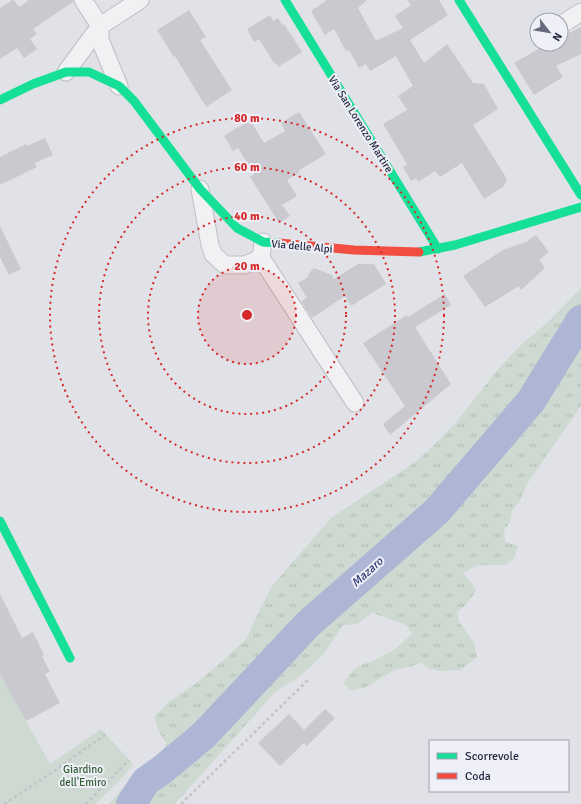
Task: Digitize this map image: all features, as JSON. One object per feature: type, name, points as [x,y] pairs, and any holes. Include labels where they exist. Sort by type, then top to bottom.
[{"type":"street","points":[[83,0],[100,26],[100,40],[119,86]]},
{"type":"street","points":[[66,72],[100,26],[140,0]]},
{"type":"street","name":"Via San Lorenzo Martire","points":[[285,0],[438,248]]},
{"type":"street","points":[[459,0],[581,194]]},
{"type":"street","points":[[569,20],[581,12]]},
{"type":"street","name":"Via delle Alpi","points":[[0,100],[33,84],[66,72],[89,72],[119,86],[134,101],[200,189],[236,228],[262,250],[421,252],[534,222],[581,207]]},
{"type":"street","points":[[200,189],[205,222],[213,254],[225,265],[245,265],[262,250],[355,403]]},
{"type":"street","points":[[0,521],[70,658]]},
{"type":"path","points":[[181,804],[308,680]]},
{"type":"path","points":[[4,804],[47,776],[106,734]]},
{"type":"path","points":[[86,804],[129,760]]},
{"type":"green space","points":[[581,288],[581,406],[527,484],[520,501],[512,511],[510,522],[504,530],[505,542],[518,546],[514,559],[505,565],[478,565],[463,573],[472,583],[476,591],[466,605],[457,612],[459,622],[474,642],[477,657],[461,670],[440,671],[430,669],[421,663],[395,670],[364,688],[350,691],[344,683],[349,675],[358,666],[373,661],[395,649],[412,634],[406,625],[372,613],[357,624],[343,625],[323,655],[298,678],[276,691],[175,804],[136,804],[140,800],[145,787],[155,782],[162,771],[137,788],[125,804],[109,804],[122,789],[141,774],[148,765],[159,759],[166,743],[159,732],[154,717],[168,702],[195,684],[247,638],[272,586],[331,518],[414,463],[431,448],[457,421],[498,369],[523,343],[547,323]]},
{"type":"green space","name":"Giardino dell'Emiro","points":[[0,674],[50,764],[101,729],[133,764],[123,777],[96,804],[0,804]]},
{"type":"water","points":[[162,770],[155,782],[145,787],[140,800],[136,804],[125,804],[143,778]]},
{"type":"building","points":[[14,0],[19,7],[29,0],[73,0],[73,2],[33,29],[37,34],[30,39],[37,49],[24,58],[17,48],[0,59],[0,8]]},
{"type":"building","points":[[327,0],[367,0],[358,8],[376,41],[403,28],[395,16],[411,5],[407,0],[439,0],[448,15],[410,40],[424,63],[447,44],[473,83],[484,84],[498,109],[473,125],[507,179],[504,186],[484,199],[462,163],[440,177],[435,171],[418,182],[416,178],[411,181],[403,167],[407,164],[383,124],[407,110],[398,96],[413,86],[396,56],[370,71],[366,64],[359,68],[349,50],[346,51],[334,29],[325,35],[311,11]]},
{"type":"building","points":[[189,10],[206,37],[200,40],[232,90],[206,107],[175,56],[174,57],[157,30]]},
{"type":"building","points":[[270,15],[273,21],[278,18],[282,25],[284,24],[302,52],[278,67],[259,39],[254,42],[247,29]]},
{"type":"building","points":[[581,27],[581,54],[556,66],[563,77],[534,95],[514,63],[533,52],[569,52],[569,33]]},
{"type":"building","points":[[299,112],[326,154],[298,171],[299,173],[287,180],[297,196],[282,205],[290,216],[279,223],[250,177],[254,174],[238,148],[233,151],[224,136],[250,120],[264,143],[285,131],[281,123]]},
{"type":"building","points":[[45,138],[53,155],[35,163],[37,167],[0,185],[0,157],[26,144],[27,146]]},
{"type":"building","points":[[0,226],[21,269],[9,275],[0,257]]},
{"type":"building","points":[[536,235],[549,252],[539,260],[545,268],[521,290],[519,286],[485,307],[463,276],[503,250],[526,242]]},
{"type":"building","points":[[358,264],[374,264],[386,284],[351,306],[345,296],[312,318],[301,301],[307,298],[298,283],[308,277],[309,273],[314,268],[332,275],[334,279]]},
{"type":"building","points":[[445,294],[451,305],[415,327],[451,384],[390,435],[383,424],[405,406],[363,343],[407,315],[408,317]]},
{"type":"building","points":[[0,594],[22,638],[33,632],[50,672],[45,674],[60,703],[26,721],[0,674]]},
{"type":"building","points":[[325,709],[335,718],[307,746],[304,743],[280,766],[258,743],[289,714],[304,730]]},
{"type":"waterway","name":"Mazaro","points":[[131,804],[146,781],[162,770],[204,735],[308,624],[437,511],[531,401],[581,320]]},
{"type":"traffic: fast","points":[[285,0],[438,249]]},
{"type":"traffic: fast","points":[[459,0],[581,195]]},
{"type":"traffic: fast","points":[[0,100],[33,84],[66,72],[89,72],[119,86],[134,101],[200,189],[237,228],[263,242],[279,243]]},
{"type":"traffic: fast","points":[[419,252],[455,245],[581,207]]},
{"type":"traffic: fast","points":[[0,521],[70,658]]},
{"type":"traffic: jam","points":[[279,243],[354,250],[419,252]]}]
